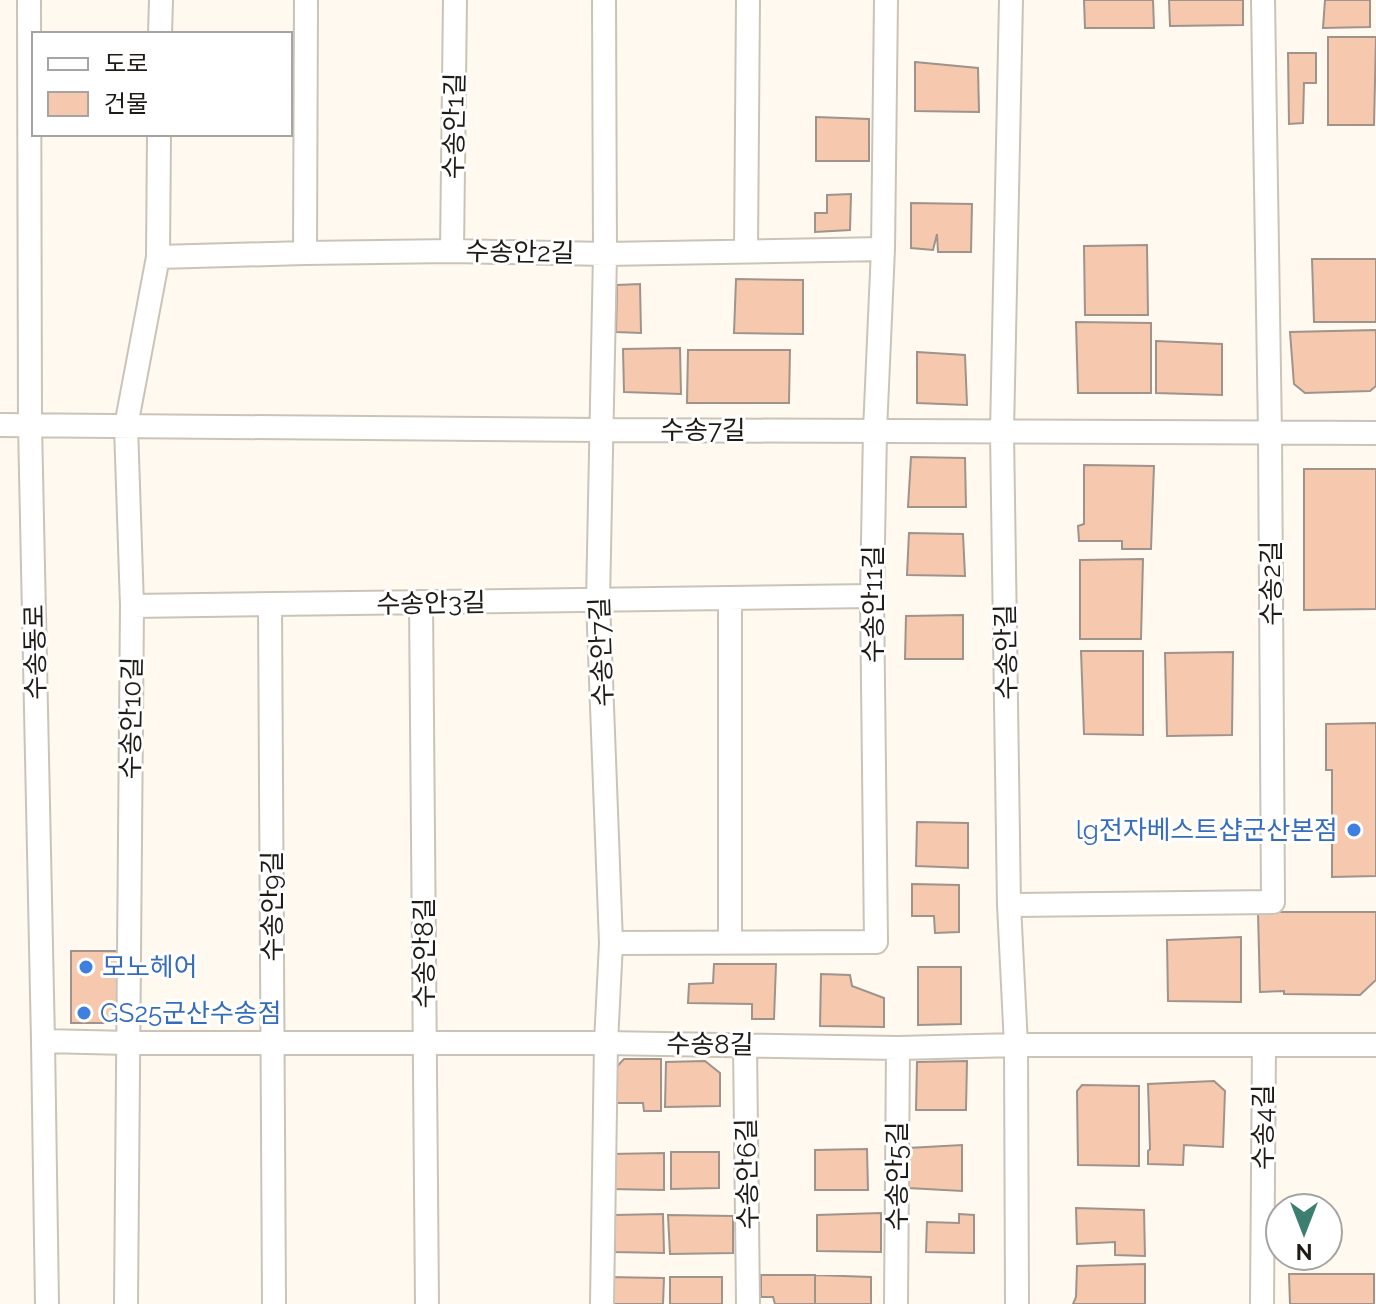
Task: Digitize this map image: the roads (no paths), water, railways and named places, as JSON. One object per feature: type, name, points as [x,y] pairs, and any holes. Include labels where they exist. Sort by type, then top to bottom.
[{"type":"street","name":"수송동로","points":[[29,0],[30,425],[47,1304]]},
{"type":"street","points":[[160,32],[161,0]]},
{"type":"street","points":[[305,253],[306,0]]},
{"type":"street","name":"수송안1길","points":[[452,251],[455,0]]},
{"type":"street","name":"수송안7길","points":[[602,1304],[606,1043],[611,943],[598,601],[605,254],[604,0]]},
{"type":"street","points":[[746,250],[748,0]]},
{"type":"street","name":"수송안11길","points":[[611,943],[876,942],[872,596],[883,249],[886,0]]},
{"type":"street","name":"수송안길","points":[[1011,0],[1002,432],[1009,905],[1016,1045],[1017,1304]]},
{"type":"street","name":"수송2길","points":[[1009,905],[1273,902],[1263,0]]},
{"type":"street","name":"수송안10길","points":[[126,1304],[132,606],[126,426],[158,257],[159,136]]},
{"type":"street","name":"수송안2길","points":[[158,257],[452,251],[605,254],[883,249]]},
{"type":"street","name":"수송7길","points":[[0,425],[1376,433]]},
{"type":"street","name":"수송안3길","points":[[132,606],[872,596]]},
{"type":"street","points":[[730,598],[730,942]]},
{"type":"street","name":"수송안8길","points":[[421,602],[427,1304]]},
{"type":"street","name":"수송안9길","points":[[270,605],[274,1304]]},
{"type":"street","name":"수송8길","points":[[43,1041],[745,1044],[898,1048],[1376,1045]]},
{"type":"street","name":"수송안6길","points":[[745,1044],[748,1304]]},
{"type":"street","name":"수송4길","points":[[1262,1304],[1264,1045]]},
{"type":"street","name":"수송안5길","points":[[896,1304],[898,1048]]},
{"type":"place","name":"lg전자베스트샵군산본점","points":[[1354,830]]},
{"type":"place","name":"모노헤어","points":[[86,967]]},
{"type":"place","name":"GS25군산수송점","points":[[84,1013]]}]
